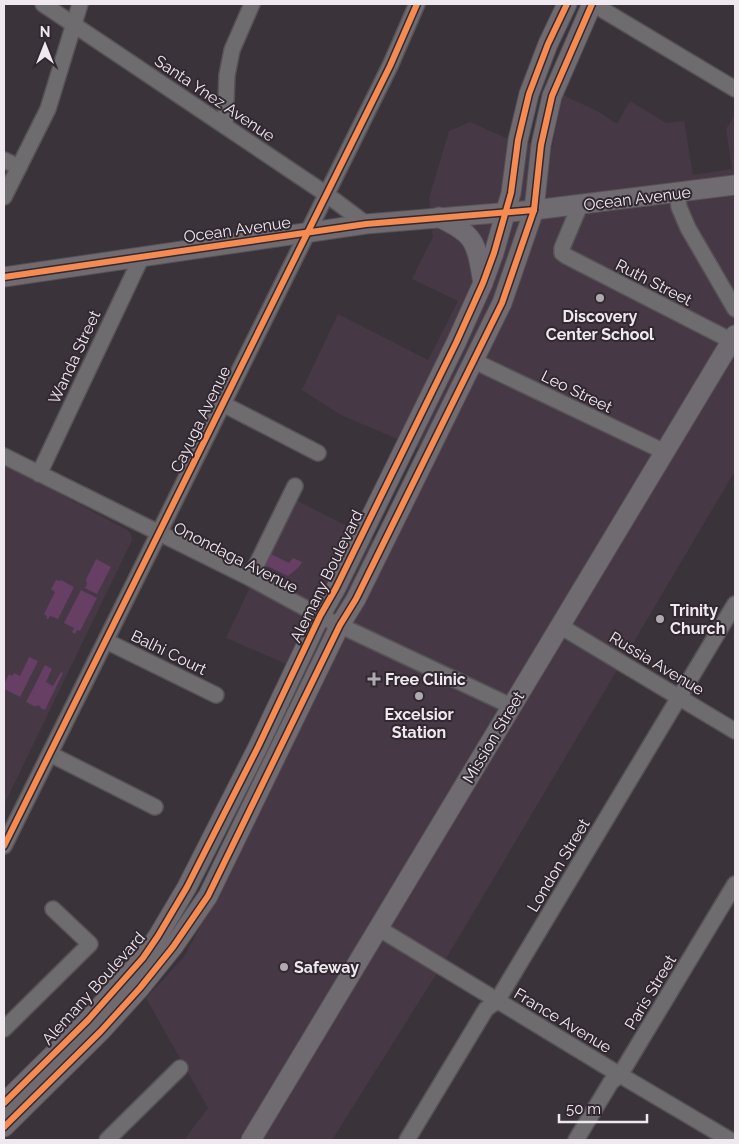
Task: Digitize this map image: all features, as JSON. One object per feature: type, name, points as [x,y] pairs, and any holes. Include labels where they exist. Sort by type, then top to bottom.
[{"type":"main road","name":"Alemany Boulevard","points":[[4,1103],[88,1020],[143,958],[187,887],[435,387],[483,283],[494,253],[511,193],[518,140],[529,94],[548,44],[567,4]]},
{"type":"main road","name":"Alemany Boulevard","points":[[4,1127],[140,988],[173,947],[208,896],[340,625],[356,599],[502,303],[534,210],[540,145],[552,96],[569,53],[592,4]]},
{"type":"main road","name":"Ocean Avenue","points":[[4,277],[366,224],[534,210],[735,185]]},
{"type":"main road","points":[[439,217],[470,238],[475,246],[483,283]]},
{"type":"main road","name":"Mission Street","points":[[251,1140],[733,338]]},
{"type":"street","name":"Santa Ynez Avenue","points":[[43,4],[326,194],[366,224]]},
{"type":"street","points":[[4,197],[48,109],[80,4]]},
{"type":"street","points":[[225,126],[227,75],[232,50],[252,4]]},
{"type":"street","name":"Cayuga Avenue","points":[[4,846],[390,66],[417,4]]},
{"type":"street","points":[[592,4],[735,89]]},
{"type":"street","points":[[4,160],[19,167]]},
{"type":"street","points":[[677,192],[679,208],[688,228],[735,309]]},
{"type":"street","name":"Ruth Street","points":[[580,205],[562,248],[562,253],[733,338]]},
{"type":"street","name":"Wanda Street","points":[[39,474],[142,256]]},
{"type":"street","name":"Leo Street","points":[[474,360],[665,452]]},
{"type":"street","points":[[223,404],[318,453]]},
{"type":"street","name":"Onondaga Avenue","points":[[4,456],[250,578],[320,616],[511,706]]},
{"type":"street","points":[[250,578],[295,486]]},
{"type":"street","name":"London Street","points":[[407,1140],[486,1010],[497,1001],[735,604]]},
{"type":"street","name":"Russia Avenue","points":[[560,626],[735,730]]},
{"type":"street","name":"Balhi Court","points":[[106,641],[216,695]]},
{"type":"street","points":[[50,754],[154,807]]},
{"type":"street","name":"Paris Street","points":[[576,1140],[611,1082],[620,1076],[735,884]]},
{"type":"street","points":[[4,1029],[90,944],[53,909]]},
{"type":"street","name":"France Avenue","points":[[378,928],[620,1076],[730,1140]]},
{"type":"street","points":[[107,1140],[180,1068]]},
{"type":"shaded area","points":[[563,95],[599,112],[617,124],[630,101],[666,123],[684,121],[693,175],[732,169],[726,129],[735,115],[735,471],[447,957],[332,1140],[184,1140],[208,1108],[146,998],[184,957],[246,839],[323,680],[226,638],[292,498],[392,549],[437,456],[341,415],[302,390],[338,314],[428,360],[458,301],[412,279],[433,237],[429,198],[449,131],[470,122],[506,138],[552,148]]},
{"type":"shaded area","points":[[4,464],[127,530],[131,534],[132,540],[4,805]]},
{"type":"shaded area","points":[[271,554],[289,563],[293,558],[302,562],[288,576],[265,565]]},
{"type":"shaded area","points":[[96,559],[111,567],[97,594],[85,588],[86,580]]},
{"type":"shaded area","points":[[56,580],[61,580],[74,587],[58,619],[50,616],[48,619],[44,614],[55,592],[51,589]]},
{"type":"shaded area","points":[[81,590],[97,598],[80,631],[77,630],[75,634],[72,632],[74,628],[64,623]]},
{"type":"shaded area","points":[[29,657],[38,661],[20,697],[4,689],[4,684],[9,674],[12,676],[14,673],[20,676]]},
{"type":"shaded area","points":[[45,665],[52,669],[46,682],[53,686],[61,672],[63,673],[45,710],[37,705],[36,707],[26,702]]},
{"type":"cycle path","points":[[4,846],[390,66],[417,4]]},
{"type":"cycle path","points":[[4,1103],[88,1020],[143,958],[187,887],[258,747],[320,616],[336,588],[456,343],[483,283],[494,253],[511,193],[518,140],[529,94],[548,44],[567,4]]},
{"type":"cycle path","points":[[4,1127],[101,1031],[140,988],[173,947],[208,896],[340,625],[356,599],[502,303],[534,210],[541,145],[552,96],[592,4]]},
{"type":"cycle path","points":[[4,277],[366,224],[534,210]]},
{"type":"place","name":"Discovery Center School","points":[[600,298]]},
{"type":"place","name":"Trinity Church","points":[[660,619]]},
{"type":"place","name":"Free Clinic","points":[[374,679]]},
{"type":"place","name":"Excelsior Station","points":[[419,696]]},
{"type":"place","name":"Safeway","points":[[284,967]]}]
